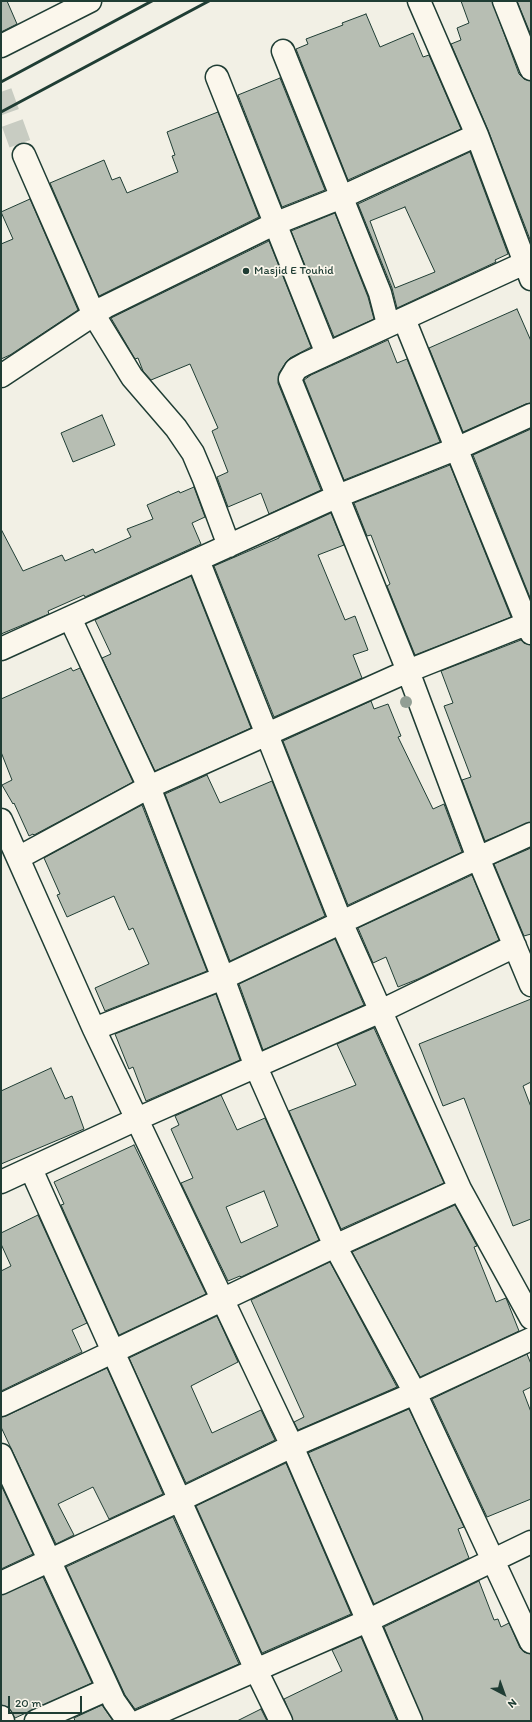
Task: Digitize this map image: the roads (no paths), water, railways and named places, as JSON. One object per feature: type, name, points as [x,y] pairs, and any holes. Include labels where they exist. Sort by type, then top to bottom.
[{"type":"street","points":[[1,46],[90,1]]},
{"type":"street","points":[[419,1],[477,135],[529,267],[396,322],[326,354],[296,369],[290,379],[408,671],[478,858],[531,986]]},
{"type":"street","points":[[504,1],[531,69]]},
{"type":"street","points":[[18,858],[148,787],[408,671],[530,626],[458,448],[396,322],[380,294],[283,51]]},
{"type":"street","points":[[217,77],[326,354]]},
{"type":"street","points":[[1,376],[105,307],[274,224],[342,197],[477,135]]},
{"type":"street","points":[[24,155],[94,315],[132,377],[176,428],[193,453],[229,546]]},
{"type":"street","points":[[1,649],[338,496],[458,448],[531,415]]},
{"type":"street","points":[[198,560],[341,922],[460,1189],[531,1318]]},
{"type":"street","points":[[70,618],[148,787],[223,978],[256,1067],[335,1246],[415,1393],[531,1642]]},
{"type":"street","points":[[1,820],[94,1029],[292,1446],[411,1721]]},
{"type":"street","points":[[94,1029],[223,978],[531,834]]},
{"type":"street","points":[[1,1182],[137,1119],[381,1011],[515,946]]},
{"type":"street","points":[[30,1169],[256,1670],[281,1721]]},
{"type":"street","points":[[1,1405],[335,1246],[460,1189]]},
{"type":"street","points":[[1,1583],[292,1446],[415,1393],[531,1339]]},
{"type":"street","points":[[1,1455],[108,1689],[114,1701],[128,1721]]},
{"type":"street","points":[[140,1721],[367,1621],[531,1542]]},
{"type":"street","points":[[36,1721],[108,1689]]},
{"type":"street","points":[[1,1716],[3,1721]]},
{"type":"tunnel","points":[[1,92],[24,155]]},
{"type":"railway","points":[[1,82],[152,1]]},
{"type":"railway","points":[[1,112],[209,1]]},
{"type":"place","name":"Masjid E Touhid","points":[[246,271]]}]
